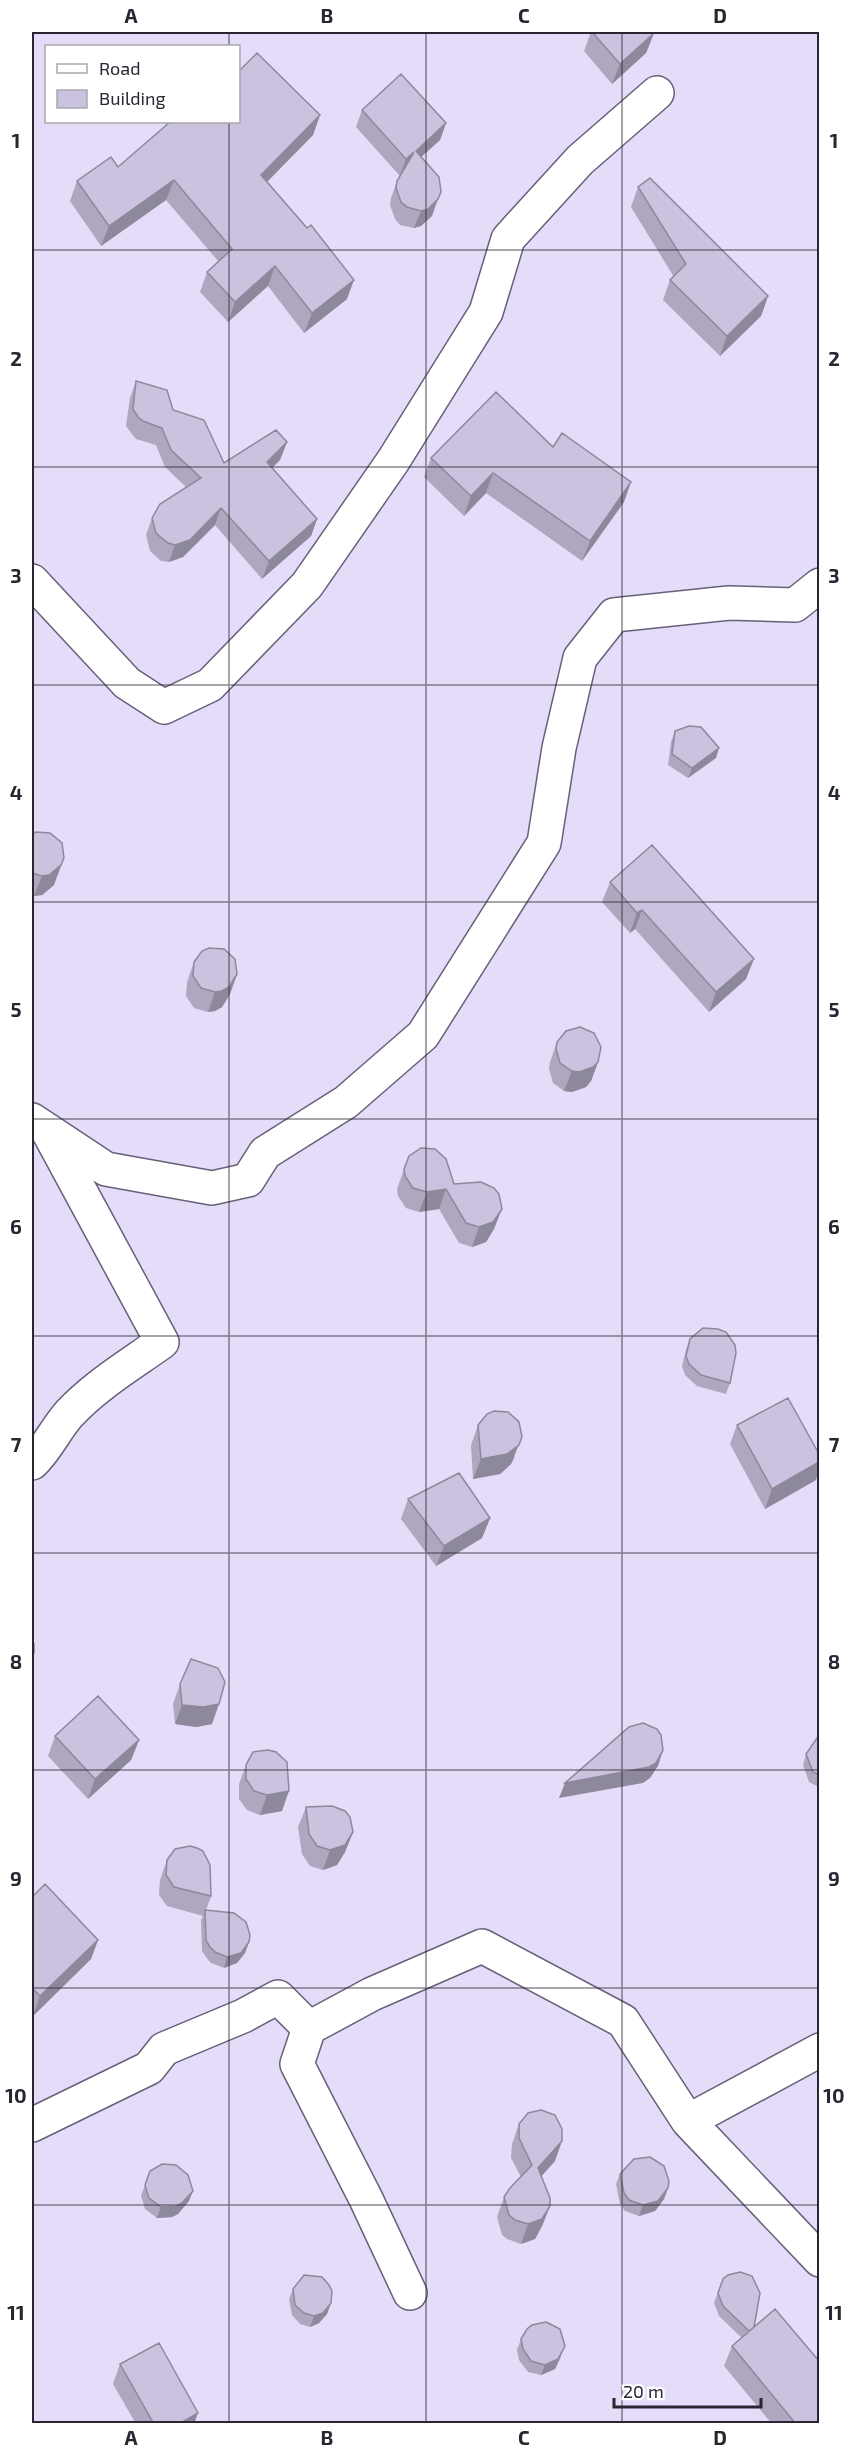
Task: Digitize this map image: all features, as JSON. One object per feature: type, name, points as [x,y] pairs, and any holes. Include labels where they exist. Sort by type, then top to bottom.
[{"type":"street","points":[[32,581],[127,683],[164,707],[210,685],[307,585],[393,461],[486,312],[508,239],[580,160],[657,93]]},
{"type":"street","points":[[40,1125],[106,1169],[212,1188],[248,1180],[264,1153],[346,1102],[423,1035],[544,843],[559,748],[580,658],[614,615],[729,603],[795,605],[819,585]]},
{"type":"street","points":[[32,1463],[43,1453],[68,1416],[96,1388],[162,1342],[40,1125]]},
{"type":"street","points":[[410,2293],[366,2199],[297,2064],[309,2028],[372,1994],[482,1946],[623,2021],[688,2121],[819,2260]]},
{"type":"street","points":[[32,2125],[149,2068],[164,2049],[243,2016],[278,1996],[309,2028]]},
{"type":"street","points":[[688,2121],[819,2050]]},
{"type":"building","points":[[592,32],[652,32],[654,33],[620,64]]},
{"type":"building","points":[[257,53],[320,115],[261,175],[307,228],[311,225],[354,280],[312,313],[275,266],[235,302],[207,272],[232,249],[174,180],[109,226],[77,181],[111,157],[118,167],[169,123],[240,123],[240,70]]},
{"type":"building","points":[[401,74],[446,123],[416,151],[439,177],[441,192],[438,199],[428,209],[421,211],[407,207],[401,202],[396,188],[397,181],[414,152],[406,159],[362,110]]},
{"type":"building","points":[[650,178],[768,296],[727,336],[670,280],[686,264],[638,187]]},
{"type":"building","points":[[136,381],[167,390],[173,410],[204,420],[224,463],[276,430],[287,442],[267,462],[317,519],[269,561],[221,508],[190,540],[175,545],[168,543],[156,533],[152,518],[160,504],[201,478],[171,450],[162,428],[138,417],[133,409]]},
{"type":"building","points":[[496,392],[553,447],[562,433],[631,482],[590,541],[493,473],[471,496],[431,458]]},
{"type":"building","points":[[689,726],[701,727],[719,748],[692,768],[672,754],[675,731]]},
{"type":"building","points":[[36,832],[50,833],[62,843],[64,858],[61,865],[49,875],[42,876],[32,873],[32,835]]},
{"type":"building","points":[[652,845],[754,959],[716,992],[642,910],[637,913],[610,882]]},
{"type":"building","points":[[209,948],[224,949],[235,959],[237,974],[229,987],[222,991],[215,992],[201,988],[193,976],[194,962],[202,951]]},
{"type":"building","points":[[580,1027],[594,1033],[601,1047],[598,1062],[593,1067],[579,1072],[572,1071],[560,1063],[556,1049],[557,1042],[566,1031]]},
{"type":"building","points":[[421,1148],[435,1149],[446,1159],[454,1184],[481,1182],[494,1188],[499,1194],[502,1209],[493,1222],[479,1227],[466,1223],[446,1189],[427,1192],[413,1188],[405,1176],[404,1169],[409,1156]]},
{"type":"building","points":[[703,1328],[726,1332],[735,1345],[736,1353],[730,1383],[701,1375],[689,1364],[686,1356],[690,1339]]},
{"type":"building","points":[[788,1398],[819,1454],[819,1462],[772,1489],[737,1425]]},
{"type":"building","points":[[494,1411],[508,1412],[519,1422],[522,1437],[519,1445],[507,1454],[481,1459],[478,1425],[487,1414]]},
{"type":"building","points":[[459,1473],[490,1518],[444,1546],[408,1499]]},
{"type":"building","points":[[32,1640],[34,1653],[32,1656]]},
{"type":"building","points":[[191,1659],[218,1668],[225,1682],[219,1704],[203,1707],[182,1705],[180,1684]]},
{"type":"building","points":[[98,1696],[139,1740],[95,1779],[55,1736]]},
{"type":"building","points":[[643,1723],[657,1729],[661,1735],[663,1750],[656,1763],[649,1767],[565,1783],[629,1727]]},
{"type":"building","points":[[819,1738],[819,1775],[813,1772],[806,1754]]},
{"type":"building","points":[[268,1750],[276,1752],[287,1762],[289,1791],[267,1795],[254,1791],[246,1779],[246,1765],[253,1752]]},
{"type":"building","points":[[332,1806],[345,1811],[350,1817],[353,1832],[345,1845],[330,1850],[317,1846],[309,1834],[306,1807]]},
{"type":"building","points":[[190,1846],[203,1851],[210,1865],[211,1896],[174,1887],[166,1875],[167,1860],[175,1849]]},
{"type":"building","points":[[45,1884],[98,1940],[40,1996],[32,1988],[32,1897]]},
{"type":"building","points":[[205,1910],[234,1913],[246,1922],[250,1935],[249,1942],[241,1953],[227,1957],[210,1947],[206,1940]]},
{"type":"building","points":[[541,2110],[555,2115],[562,2129],[562,2141],[538,2168],[550,2198],[550,2206],[542,2219],[528,2224],[515,2220],[509,2215],[504,2197],[532,2165],[519,2138],[519,2124],[528,2113]]},
{"type":"building","points":[[650,2157],[664,2166],[669,2181],[668,2188],[658,2201],[643,2205],[629,2200],[624,2193],[620,2174],[634,2159]]},
{"type":"building","points":[[162,2164],[176,2165],[188,2175],[193,2191],[176,2206],[161,2207],[149,2198],[145,2185],[150,2171]]},
{"type":"building","points":[[740,2272],[752,2276],[760,2293],[754,2327],[749,2331],[723,2306],[718,2293],[723,2279]]},
{"type":"building","points":[[304,2275],[322,2277],[332,2291],[331,2303],[323,2313],[314,2316],[304,2313],[295,2305],[293,2289]]},
{"type":"building","points":[[775,2309],[819,2361],[819,2424],[796,2424],[732,2346]]},
{"type":"building","points":[[546,2322],[560,2329],[565,2346],[558,2359],[545,2365],[531,2361],[523,2349],[521,2339],[532,2325]]},
{"type":"building","points":[[159,2343],[198,2413],[179,2424],[154,2424],[120,2364]]}]
